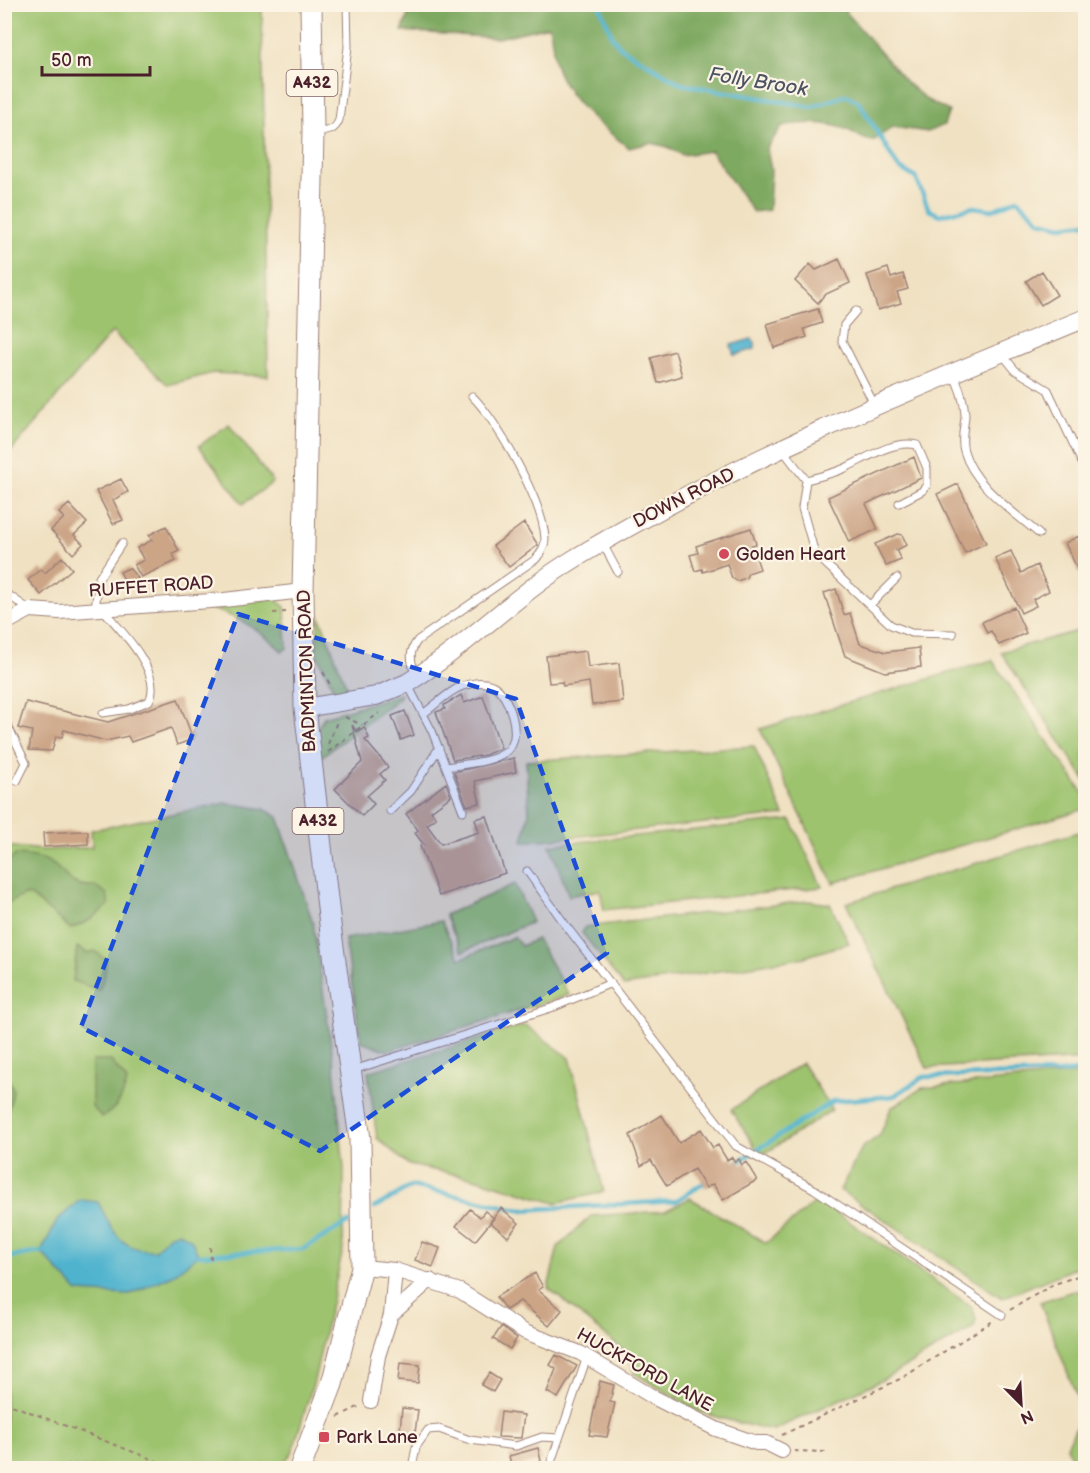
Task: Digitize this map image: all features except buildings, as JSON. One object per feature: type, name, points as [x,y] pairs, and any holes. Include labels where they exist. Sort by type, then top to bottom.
[{"type":"main road","name":"BADMINTON ROAD","points":[[300,1468],[332,1384],[362,1267],[360,1139],[331,933],[304,708],[303,591],[313,132],[311,4]]},
{"type":"street","name":"DOWN ROAD","points":[[304,708],[376,696],[411,680],[571,561],[660,508],[782,449],[1001,352],[1086,318]]},
{"type":"street","name":"RUFFET ROAD","points":[[30,610],[59,612],[303,591]]},
{"type":"street","points":[[4,624],[30,610]]},
{"type":"street","name":"HUCKFORD LANE","points":[[362,1267],[395,1270],[460,1291],[525,1332],[586,1357],[653,1397],[716,1430],[756,1443],[766,1443],[782,1451]]},
{"type":"street","points":[[371,1401],[378,1356],[391,1315],[395,1270]]},
{"type":"street","points":[[391,1315],[430,1280]]},
{"type":"lane","points":[[313,132],[331,130],[336,127],[339,120],[348,47],[347,4]]},
{"type":"lane","points":[[856,311],[844,325],[842,341],[875,408]]},
{"type":"lane","points":[[1001,352],[1015,370],[1048,390],[1086,471]]},
{"type":"lane","points":[[953,373],[962,395],[965,414],[962,438],[970,465],[998,498],[1039,534]]},
{"type":"lane","points":[[463,810],[411,680],[411,649],[418,640],[536,559],[543,550],[545,540],[539,513],[517,466],[495,423],[472,396]]},
{"type":"lane","points":[[806,480],[840,471],[869,456],[908,443],[917,446],[927,468],[927,485],[922,491],[899,503]]},
{"type":"lane","points":[[782,449],[806,480],[802,508],[815,554],[891,625],[911,633],[953,634]]},
{"type":"lane","points":[[602,542],[618,572]]},
{"type":"lane","points":[[103,713],[140,706],[149,701],[154,686],[147,666],[98,608],[99,578],[122,543]]},
{"type":"lane","points":[[870,605],[897,578]]},
{"type":"lane","points":[[4,591],[30,610]]},
{"type":"lane","points":[[423,714],[457,689],[480,682],[493,685],[501,690],[507,703],[514,740],[510,749],[500,755],[446,767]]},
{"type":"lane","points":[[4,718],[26,763],[17,781]]},
{"type":"lane","points":[[390,811],[411,791],[439,748]]},
{"type":"lane","points":[[527,871],[736,1146],[814,1189],[1002,1315]]},
{"type":"lane","points":[[350,1070],[554,1007],[611,983]]},
{"type":"lane","points":[[549,1468],[586,1357]]},
{"type":"lane","points":[[412,1468],[416,1447],[428,1430],[439,1429],[470,1440],[516,1446],[542,1437],[560,1438]]},
{"type":"path","points":[[273,593],[288,605],[289,621]]},
{"type":"path","points":[[273,613],[289,612]]},
{"type":"path","points":[[323,755],[381,711]]},
{"type":"path","points":[[340,715],[363,725]]},
{"type":"path","points":[[210,1246],[211,1260]]},
{"type":"path","points":[[766,1443],[902,1378],[1052,1285],[1086,1274]]},
{"type":"path","points":[[317,1428],[371,1401]]},
{"type":"path","points":[[4,1402],[175,1468]]},
{"type":"path","points":[[782,1451],[827,1452]]},
{"type":"highlighted area","points":[[238,614],[516,699],[607,953],[320,1151],[81,1027]]},
{"type":"green space","points":[[5,4],[262,5],[268,376],[213,373],[168,385],[112,332],[5,458]]},
{"type":"green space","points":[[412,4],[840,5],[907,83],[927,100],[949,111],[944,125],[928,132],[893,127],[873,141],[864,139],[844,128],[827,124],[782,126],[767,148],[771,170],[769,210],[753,212],[711,151],[682,155],[668,147],[651,143],[629,148],[585,111],[560,76],[555,63],[549,26],[498,38],[402,31]]},
{"type":"green space","points":[[229,424],[273,482],[243,504],[199,446]]},
{"type":"green space","points":[[274,598],[285,607],[287,648],[282,651],[244,622],[199,605]]},
{"type":"green space","points":[[319,615],[349,693],[336,694],[316,652]]},
{"type":"green space","points":[[1086,629],[1085,780],[1001,652]]},
{"type":"green space","points":[[992,660],[1085,796],[1085,809],[833,883],[760,729]]},
{"type":"green space","points":[[401,694],[399,698],[317,760],[316,731],[324,717]]},
{"type":"green space","points":[[754,746],[784,815],[523,842],[529,813],[526,761]]},
{"type":"green space","points":[[226,803],[264,809],[278,817],[313,923],[334,1065],[344,1169],[343,1249],[314,1381],[292,1453],[279,1468],[5,1468],[5,846],[44,850],[92,847],[91,830]]},
{"type":"green space","points":[[791,820],[822,887],[604,910],[600,890],[569,896],[550,845]]},
{"type":"green space","points":[[1085,830],[1085,1059],[927,1068],[846,903]]},
{"type":"green space","points":[[16,855],[46,860],[76,883],[95,886],[107,894],[109,905],[90,920],[71,929],[31,896],[24,895],[5,905],[5,863]]},
{"type":"green space","points":[[515,884],[532,922],[462,952],[445,915]]},
{"type":"green space","points":[[808,901],[830,904],[849,943],[801,958],[624,986],[582,933],[585,927]]},
{"type":"green space","points":[[441,921],[460,959],[514,937],[521,946],[537,939],[569,995],[388,1051],[361,1041],[345,939]]},
{"type":"green space","points":[[77,947],[87,953],[95,951],[106,960],[105,975],[99,990],[73,981]]},
{"type":"green space","points":[[525,1025],[570,1058],[604,1192],[555,1203],[474,1178],[409,1165],[377,1138],[368,1072]]},
{"type":"green space","points":[[92,1061],[111,1061],[127,1081],[119,1102],[102,1117],[92,1107]]},
{"type":"green space","points":[[802,1063],[832,1110],[761,1156],[731,1110]]},
{"type":"green space","points":[[1085,1073],[1085,1264],[1002,1298],[840,1190],[862,1148],[880,1135],[891,1108],[922,1088]]},
{"type":"green space","points":[[4,1074],[13,1091],[5,1131]]},
{"type":"green space","points":[[690,1198],[766,1243],[818,1200],[972,1307],[976,1319],[974,1327],[882,1380],[774,1430],[699,1412],[634,1373],[630,1356],[548,1288],[558,1247],[591,1216],[665,1211]]},
{"type":"green space","points":[[1085,1287],[1085,1468],[1075,1468],[1067,1446],[1080,1419],[1079,1402],[1040,1302]]},
{"type":"water","points":[[751,339],[755,343],[755,349],[734,355],[731,345]]},
{"type":"water","points":[[80,1200],[98,1202],[113,1230],[125,1243],[133,1247],[155,1250],[168,1236],[179,1232],[191,1239],[198,1255],[173,1275],[128,1295],[78,1292],[41,1252],[58,1219]]},
{"type":"waterway","name":"Folly Brook","points":[[599,4],[613,38],[620,47],[681,84],[812,107],[846,95],[859,102],[898,167],[916,178],[929,210],[940,215],[974,207],[993,210],[1017,199],[1040,221],[1062,226],[1086,223]]},
{"type":"waterway","points":[[735,1164],[833,1101],[894,1096],[923,1077],[1059,1073],[1086,1070]]},
{"type":"waterway","points":[[374,1208],[412,1186],[520,1210],[676,1201],[707,1181]]},
{"type":"waterway","points":[[198,1255],[303,1249],[349,1222]]},
{"type":"waterway","points":[[4,1258],[41,1252]]},
{"type":"place","name":"Golden Heart","points":[[724,554]]},
{"type":"place","name":"Park Lane","points":[[324,1437]]}]
